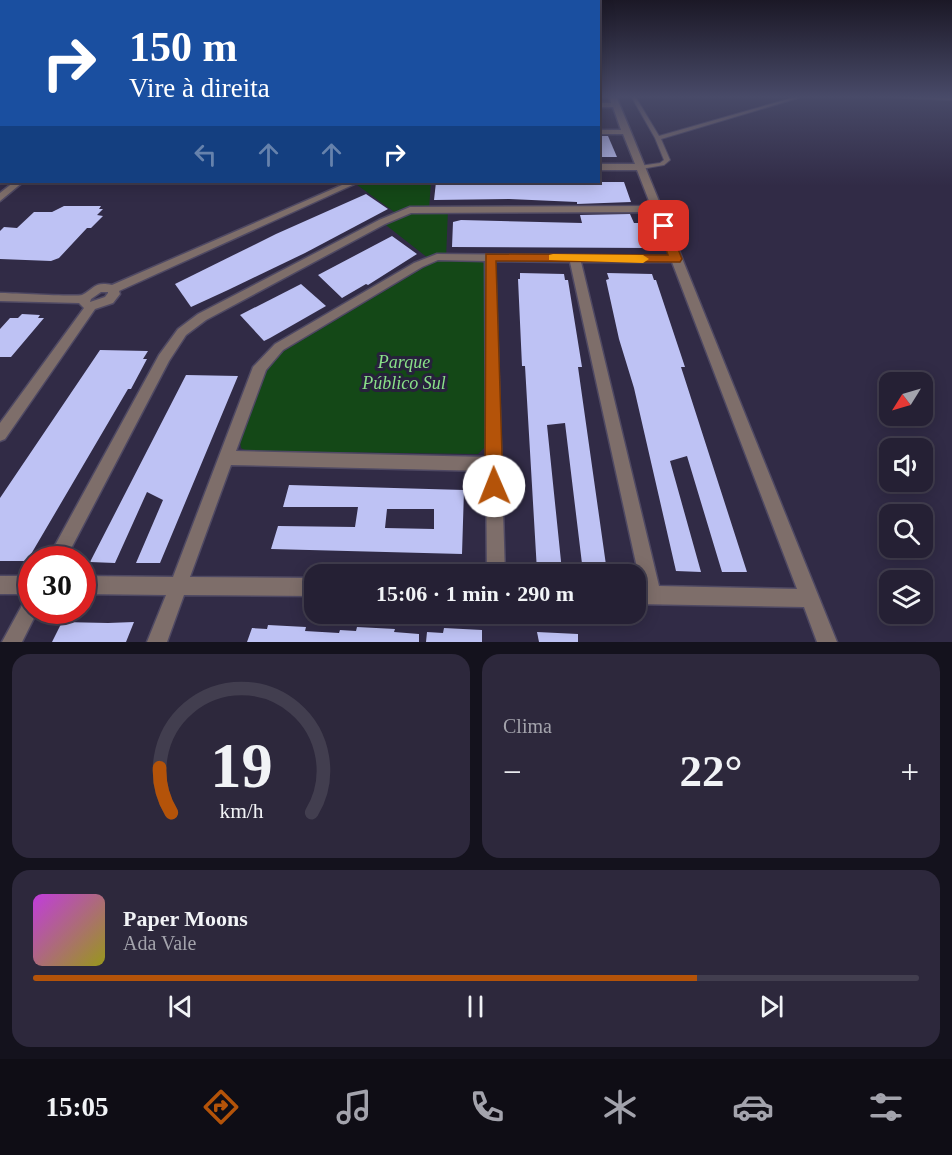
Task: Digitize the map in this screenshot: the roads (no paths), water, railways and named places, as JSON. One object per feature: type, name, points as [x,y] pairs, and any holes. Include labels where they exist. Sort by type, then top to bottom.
[{"type":"street","points":[[625,126],[827,642]]},
{"type":"street","points":[[600,132],[627,132]]},
{"type":"street","points":[[600,167],[641,167]]},
{"type":"street","points":[[0,198],[18,183]]},
{"type":"street","points":[[0,297],[88,302],[109,300],[114,294],[113,289],[353,183]]},
{"type":"street","points":[[63,546],[164,358],[182,332],[202,317],[382,222],[410,210],[657,209]]},
{"type":"street","points":[[157,642],[260,367],[279,347],[430,259],[446,256],[676,259]]},
{"type":"street","points":[[490,257],[496,564]]},
{"type":"street","points":[[575,258],[638,564]]},
{"type":"street","points":[[0,435],[88,302]]},
{"type":"street","points":[[226,458],[493,464]]},
{"type":"street","points":[[0,585],[18,585]]},
{"type":"street","points":[[96,585],[304,587]]},
{"type":"street","points":[[646,595],[809,598]]},
{"type":"street","points":[[12,642],[21,624]]},
{"type":"lane","points":[[641,167],[662,164],[668,160],[651,126]]},
{"type":"lane","points":[[658,138],[700,126]]},
{"type":"park label","name":"Parque Público Sul","points":[[404,372]]}]
